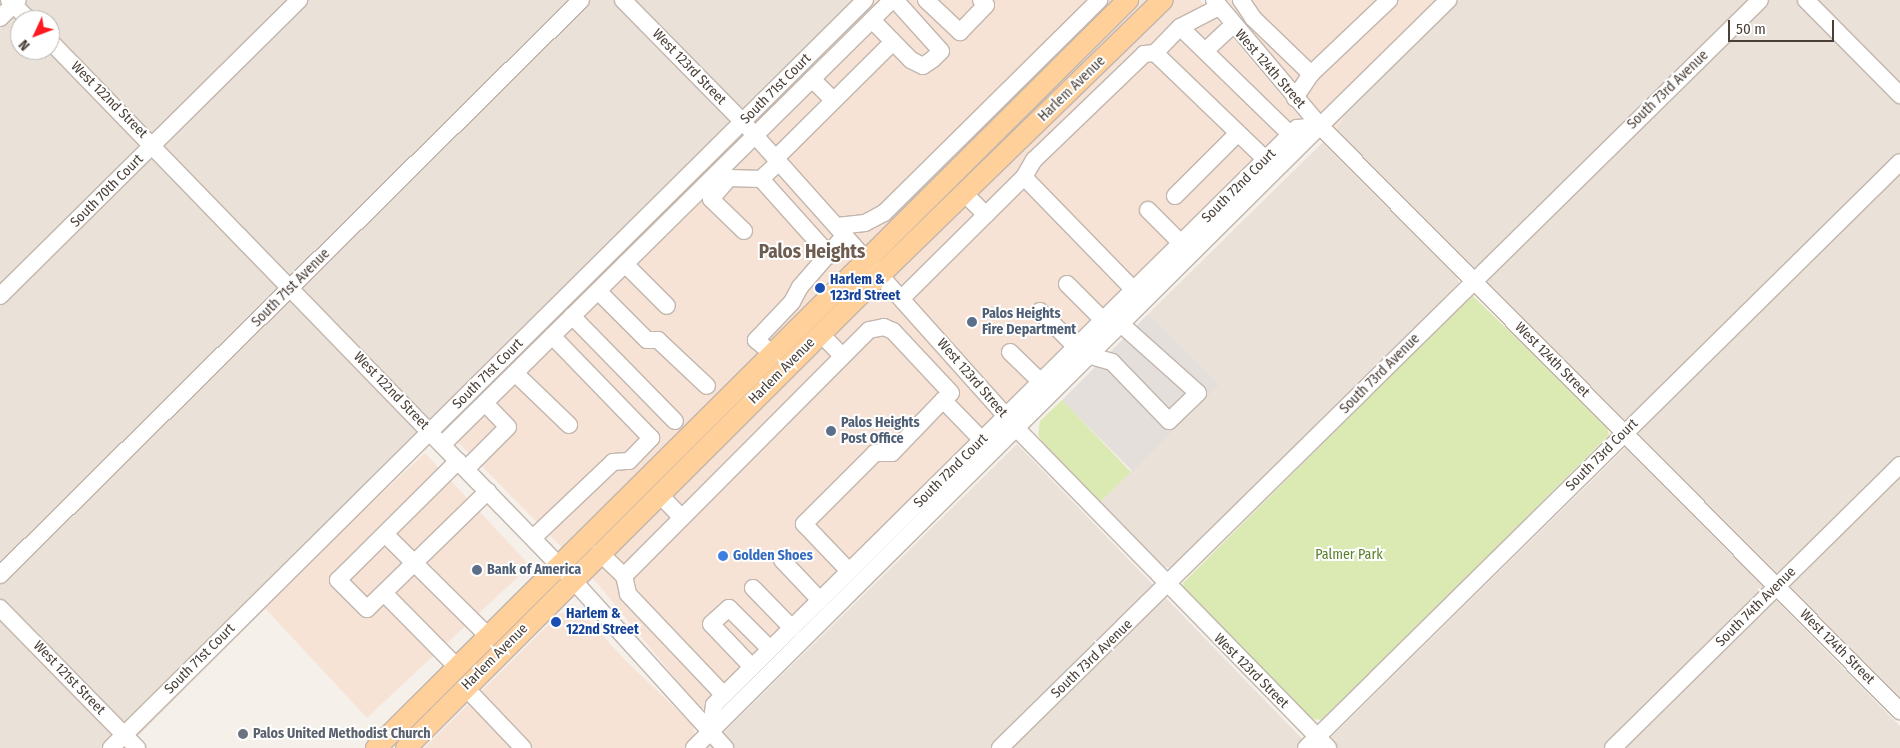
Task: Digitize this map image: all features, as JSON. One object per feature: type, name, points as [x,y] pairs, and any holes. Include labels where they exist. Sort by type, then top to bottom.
[{"type":"main road","name":"Harlem Avenue","points":[[406,748],[465,688],[566,573],[772,354],[866,259],[1076,38],[1128,0]]},
{"type":"main road","name":"Harlem Avenue","points":[[376,748],[489,637],[566,573],[600,552],[820,333],[1163,0]]},
{"type":"street","name":"South 70th Court","points":[[0,296],[299,0]]},
{"type":"street","name":"South 71st Avenue","points":[[0,575],[581,0]]},
{"type":"street","name":"West 123rd Street","points":[[624,0],[755,135],[914,311],[1018,430],[1317,744]]},
{"type":"street","name":"South 71st Court","points":[[111,748],[865,0]]},
{"type":"street","name":"South 71st Court","points":[[442,445],[625,264],[719,180],[755,135],[894,0]]},
{"type":"street","points":[[872,20],[894,42],[923,66],[941,50],[894,0]]},
{"type":"street","points":[[926,0],[960,32],[986,5],[981,0]]},
{"type":"street","points":[[772,354],[756,340],[830,256],[831,247],[841,230],[865,223],[884,213],[1076,38],[1099,0]]},
{"type":"street","points":[[1241,0],[1253,18],[1311,74]]},
{"type":"street","points":[[1295,98],[1311,74],[1388,0]]},
{"type":"street","name":"South 72nd Court","points":[[694,748],[1018,430],[1448,0]]},
{"type":"street","name":"South 73rd Avenue","points":[[1000,748],[1167,586],[1473,281],[1760,0]]},
{"type":"street","points":[[1806,0],[1900,95]]},
{"type":"street","points":[[0,18],[13,2]]},
{"type":"street","points":[[902,298],[1024,177],[1034,160],[1144,54],[1155,53],[1180,27],[1216,3]]},
{"type":"street","name":"West 124th Street","points":[[1216,3],[1320,126],[1900,711]]},
{"type":"street","points":[[1205,51],[1233,25]]},
{"type":"street","points":[[1180,27],[1290,134]]},
{"type":"street","points":[[744,232],[711,199],[719,180],[729,178],[761,178],[833,100],[894,42]]},
{"type":"street","name":"West 122nd Street","points":[[60,51],[292,286],[488,491],[566,573],[726,748]]},
{"type":"street","points":[[1155,53],[1265,159]]},
{"type":"street","points":[[812,79],[833,100]]},
{"type":"street","name":"South 72nd Court","points":[[710,732],[714,705],[752,667],[1290,134],[1297,128],[1320,126]]},
{"type":"street","points":[[1174,196],[1238,133]]},
{"type":"street","name":"South 73rd Court","points":[[1317,744],[1624,433],[1900,162]]},
{"type":"street","points":[[1024,177],[1134,290]]},
{"type":"street","points":[[761,178],[830,256]]},
{"type":"street","points":[[964,193],[986,214]]},
{"type":"street","points":[[1148,210],[1181,243]]},
{"type":"street","points":[[625,264],[667,306]]},
{"type":"street","points":[[1066,284],[1104,320],[1119,328],[1198,393],[1169,421],[1112,362],[1092,356]]},
{"type":"street","points":[[598,291],[647,340],[658,340],[707,386]]},
{"type":"street","points":[[893,331],[914,311]]},
{"type":"street","points":[[1040,311],[1076,348]]},
{"type":"street","points":[[572,316],[675,421]]},
{"type":"street","points":[[624,576],[680,516],[869,330],[884,327],[893,331],[982,440]]},
{"type":"street","points":[[820,333],[842,356]]},
{"type":"street","points":[[532,538],[613,462],[629,461],[651,438],[552,336]]},
{"type":"street","points":[[1010,352],[1041,382]]},
{"type":"street","points":[[515,372],[569,425]]},
{"type":"street","points":[[849,571],[804,524],[875,453],[892,453],[970,375]]},
{"type":"street","points":[[484,403],[508,428],[462,465],[385,534],[338,580],[367,609],[488,491]]},
{"type":"street","name":"South 74th Avenue","points":[[1613,748],[1900,465]]},
{"type":"street","points":[[659,494],[680,516]]},
{"type":"street","points":[[385,534],[489,637]]},
{"type":"street","points":[[600,552],[624,576],[628,594],[724,695]]},
{"type":"street","points":[[782,560],[820,600]]},
{"type":"street","points":[[753,588],[792,628]]},
{"type":"street","points":[[384,593],[458,668]]},
{"type":"street","name":"West 121st Street","points":[[0,608],[137,748]]},
{"type":"street","points":[[752,667],[711,624],[729,608],[770,650]]},
{"type":"street","points":[[465,688],[522,747]]},
{"type":"shaded area","points":[[0,0],[872,0],[126,748],[0,748]]},
{"type":"shaded area","points":[[872,0],[1200,0],[1300,117],[701,710],[597,583],[443,427]]},
{"type":"shaded area","points":[[1227,0],[1460,0],[1344,115],[1335,132]]},
{"type":"shaded area","points":[[1460,0],[1900,0],[1900,703],[1335,132],[1344,115]]},
{"type":"shaded area","points":[[1323,142],[1455,273],[1459,283],[1182,563],[1170,568],[1159,565],[1099,503],[1218,385],[1148,314]]},
{"type":"shaded area","points":[[1148,314],[1219,385],[1132,471],[1062,400]]},
{"type":"shaded area","points":[[1017,444],[1311,748],[708,748]]},
{"type":"shaded area","points":[[1626,447],[1900,726],[1900,748],[1320,748]]},
{"type":"shaded area","points":[[425,453],[530,566],[367,718],[262,605]]},
{"type":"shaded area","points":[[569,612],[583,614],[624,659],[693,725],[695,740],[686,748],[424,748],[559,614]]},
{"type":"green space","name":"Palmer Park","points":[[1472,295],[1607,426],[1609,435],[1324,720],[1310,719],[1183,590],[1183,583]]},
{"type":"green space","points":[[1062,400],[1131,472],[1099,503],[1049,452],[1038,435],[1040,421]]},
{"type":"place","name":"Harlem & 123rd Street","points":[[820,288]]},
{"type":"place","name":"Palos Heights Fire Department","points":[[972,322]]},
{"type":"place","name":"Palos Heights Post Office","points":[[831,431]]},
{"type":"place","name":"Golden Shoes","points":[[723,556]]},
{"type":"place","name":"Bank of America","points":[[477,570]]},
{"type":"place","name":"Harlem & 122nd Street","points":[[556,622]]},
{"type":"place","name":"Palos United Methodist Church","points":[[243,734]]},
{"type":"district","name":"Palos Heights","points":[[812,252]]}]
